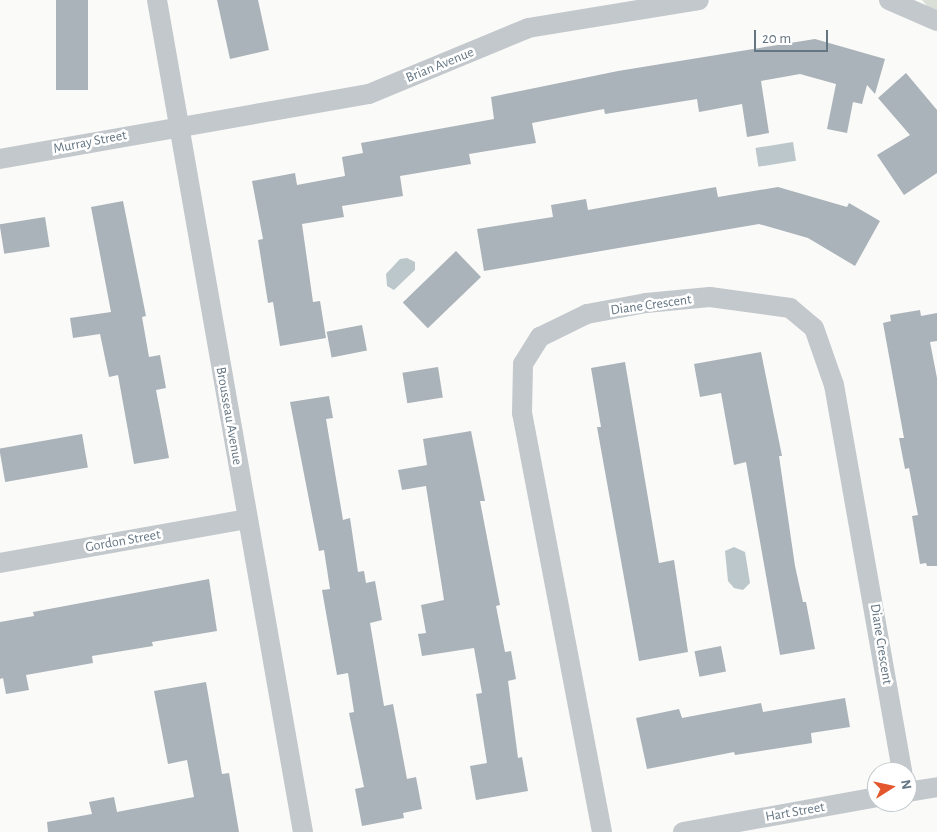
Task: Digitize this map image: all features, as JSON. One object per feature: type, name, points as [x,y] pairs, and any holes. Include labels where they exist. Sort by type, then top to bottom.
[{"type":"street","name":"Brousseau Avenue","points":[[157,0],[303,832]]},
{"type":"street","name":"Brian Avenue","points":[[180,125],[369,94],[528,28],[699,0]]},
{"type":"street","points":[[889,0],[937,21]]},
{"type":"street","name":"Murray Street","points":[[0,159],[180,125]]},
{"type":"street","name":"Diane Crescent","points":[[602,832],[522,413],[523,364],[540,337],[587,314],[646,304],[710,297],[790,308],[814,328],[834,385],[900,762]]},
{"type":"street","name":"Gordon Street","points":[[0,563],[247,519]]},
{"type":"street","points":[[917,790],[937,787]]},
{"type":"street","name":"Hart Street","points":[[683,832],[867,799]]},
{"type":"shaded area","points":[[922,0],[937,0],[937,18]]},
{"type":"shaded area","points":[[793,142],[796,161],[758,167],[755,148]]},
{"type":"shaded area","points":[[407,258],[415,262],[415,270],[394,290],[387,286],[386,274],[400,259]]},
{"type":"shaded area","points":[[734,547],[745,552],[750,583],[743,590],[734,588],[728,581],[725,551]]},
{"type":"building","points":[[56,0],[88,0],[88,90],[56,90]]},
{"type":"building","points":[[217,0],[258,0],[269,50],[230,59]]},
{"type":"building","points":[[815,39],[885,59],[875,94],[867,85],[862,104],[853,102],[847,133],[827,129],[836,84],[800,74],[761,81],[769,133],[747,137],[742,104],[699,112],[697,99],[605,114],[604,109],[532,123],[536,143],[469,154],[471,164],[400,176],[403,196],[342,206],[344,217],[302,224],[313,302],[320,301],[326,338],[280,346],[273,302],[268,303],[258,240],[263,239],[252,181],[295,173],[297,185],[345,176],[342,157],[363,153],[361,143],[494,119],[491,97],[618,71]]},
{"type":"building","points":[[906,73],[937,110],[937,173],[904,195],[877,155],[910,135],[878,98]]},
{"type":"building","points":[[716,187],[718,197],[778,187],[847,207],[849,203],[880,221],[855,266],[808,238],[759,224],[484,271],[477,229],[553,217],[551,205],[586,199],[588,210]]},
{"type":"building","points":[[123,201],[146,316],[142,317],[149,357],[160,355],[166,388],[156,390],[169,458],[134,464],[118,375],[109,377],[100,334],[73,338],[70,318],[111,312],[91,207]]},
{"type":"building","points":[[45,217],[50,247],[4,254],[0,224]]},
{"type":"building","points":[[456,251],[481,277],[428,328],[403,302]]},
{"type":"building","points":[[920,310],[921,316],[937,313],[937,341],[930,342],[937,378],[937,566],[927,566],[926,563],[920,564],[912,516],[918,515],[909,468],[905,469],[899,438],[904,438],[883,323],[891,321],[890,315]]},
{"type":"building","points":[[362,325],[367,351],[332,357],[327,332]]},
{"type":"building","points":[[761,352],[782,456],[779,456],[795,566],[803,602],[806,602],[815,649],[780,655],[746,462],[734,465],[721,393],[700,397],[694,364]]},
{"type":"building","points":[[625,362],[659,563],[674,560],[688,652],[639,661],[597,427],[601,427],[591,368]]},
{"type":"building","points":[[438,367],[443,398],[407,403],[402,373]]},
{"type":"building","points":[[329,396],[333,418],[326,419],[343,520],[350,518],[358,572],[364,571],[366,583],[375,581],[382,620],[370,623],[384,706],[393,704],[407,779],[416,777],[422,809],[403,813],[404,818],[362,826],[355,789],[364,787],[349,713],[354,712],[348,673],[337,675],[322,590],[330,589],[324,550],[319,551],[290,402]]},
{"type":"building","points":[[471,431],[485,501],[480,501],[500,605],[496,606],[505,652],[511,651],[516,679],[508,681],[518,758],[522,757],[528,791],[476,800],[470,766],[487,763],[476,694],[482,693],[474,648],[422,656],[418,634],[426,633],[421,605],[444,600],[426,486],[402,490],[398,470],[427,465],[423,439]]},
{"type":"building","points":[[82,434],[88,467],[5,482],[0,448]]},
{"type":"building","points":[[209,579],[217,631],[152,642],[153,646],[92,656],[93,663],[26,675],[29,690],[6,694],[3,678],[0,679],[0,622],[34,616],[33,612]]},
{"type":"building","points":[[721,646],[726,672],[699,677],[694,651]]},
{"type":"building","points":[[206,682],[222,774],[229,773],[239,832],[48,832],[47,822],[92,814],[89,802],[114,797],[117,812],[194,797],[187,760],[168,764],[154,691]]},
{"type":"building","points":[[845,698],[850,727],[811,733],[812,743],[735,755],[734,752],[647,769],[636,718],[679,709],[682,718],[761,703],[763,712]]}]
